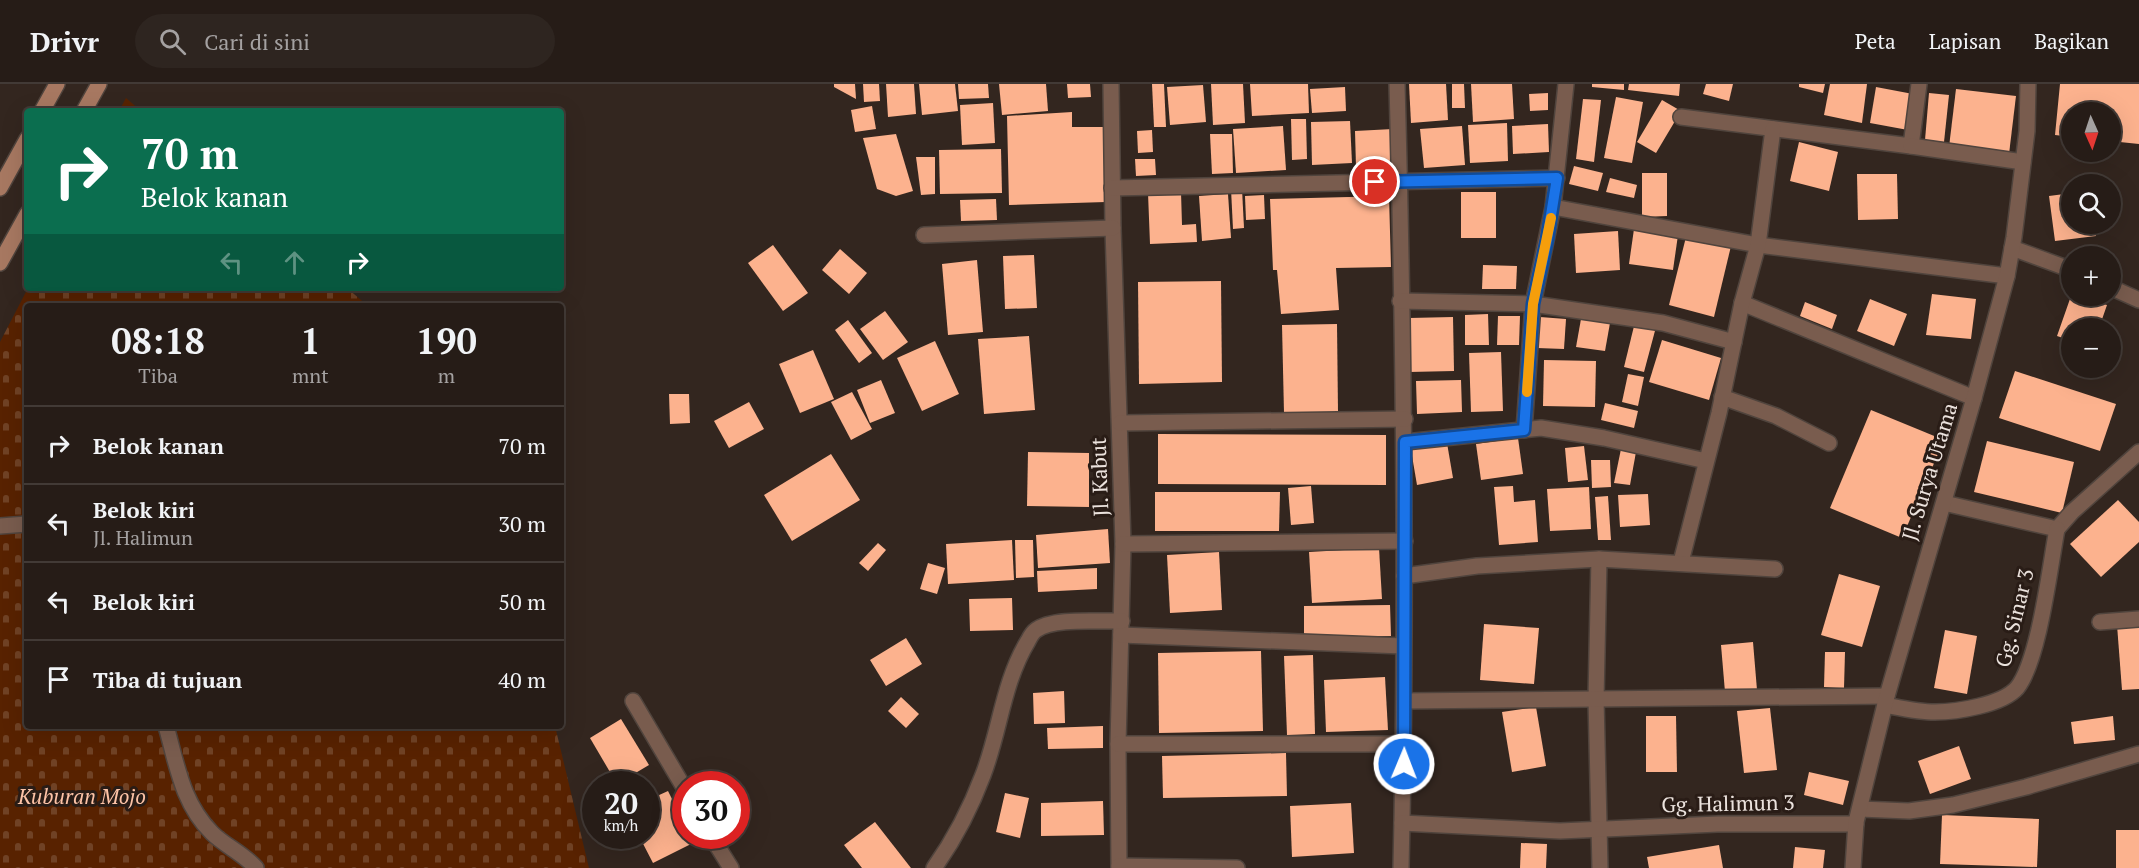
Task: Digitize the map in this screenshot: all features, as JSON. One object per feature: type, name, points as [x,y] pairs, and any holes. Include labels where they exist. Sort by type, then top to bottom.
[{"type":"street","points":[[44,108],[57,84]]},
{"type":"street","points":[[86,108],[99,84]]},
{"type":"street","name":"Jl. Kabut","points":[[1111,84],[1123,544],[1118,744],[1119,867]]},
{"type":"street","points":[[1396,84],[1405,419],[1404,744],[1401,868]]},
{"type":"street","points":[[1524,430],[1533,304],[1554,207],[1566,84]]},
{"type":"street","points":[[1911,146],[1919,84]]},
{"type":"street","name":"Jl. Surya Utama","points":[[1853,868],[1856,824],[1886,701],[2007,276],[2027,131],[2028,84]]},
{"type":"street","points":[[1681,117],[2023,162]]},
{"type":"street","points":[[1681,562],[1722,397],[1742,303],[1758,245],[1773,129]]},
{"type":"street","points":[[0,188],[24,144]]},
{"type":"street","points":[[1112,188],[1557,178]]},
{"type":"street","points":[[1554,207],[1758,245],[2007,276]]},
{"type":"street","points":[[0,262],[24,219]]},
{"type":"street","points":[[924,235],[1113,228]]},
{"type":"street","points":[[2012,248],[2061,266]]},
{"type":"street","points":[[2121,292],[2139,299]]},
{"type":"street","points":[[1401,301],[1533,304],[1663,323],[1734,342]]},
{"type":"street","points":[[1742,303],[1974,398]]},
{"type":"street","points":[[1722,397],[1776,416],[1829,443]]},
{"type":"street","points":[[1120,423],[1405,419]]},
{"type":"street","points":[[1405,442],[1541,428],[1584,434],[1706,461]]},
{"type":"street","points":[[1944,503],[2057,529],[2072,512],[2139,452]]},
{"type":"street","points":[[0,526],[24,524]]},
{"type":"street","name":"Gg. Sinar 3","points":[[1404,701],[1596,699],[1886,701],[1914,711],[1952,711],[1992,702],[2016,688],[2026,671],[2034,645],[2057,529]]},
{"type":"street","points":[[1123,544],[1405,541]]},
{"type":"street","points":[[1404,576],[1477,566],[1599,559],[1774,569]]},
{"type":"street","points":[[1599,559],[1596,699],[1600,868]]},
{"type":"street","points":[[2100,622],[2139,619]]},
{"type":"street","points":[[934,868],[944,854],[985,772],[998,720],[1013,675],[1022,651],[1035,630],[1052,623],[1404,646]]},
{"type":"street","points":[[633,701],[674,771]]},
{"type":"street","points":[[167,729],[185,793],[197,817],[214,835],[248,859],[256,868]]},
{"type":"street","points":[[1118,744],[1404,744]]},
{"type":"street","points":[[1860,809],[1909,811],[1953,805],[1991,797],[2139,754]]},
{"type":"street","name":"Gg. Halimun 3","points":[[1402,823],[1522,830],[1600,830],[1718,824],[1856,824]]},
{"type":"street","points":[[719,849],[731,868]]},
{"type":"street","points":[[1119,867],[1237,868]]},
{"type":"green space","points":[[126,98],[138,108],[121,108]]},
{"type":"green space","name":"Kuburan Mojo","points":[[26,291],[350,291],[364,303],[24,303],[24,729],[556,729],[582,839],[582,849],[584,849],[589,868],[0,868],[0,342]]},
{"type":"building","points":[[834,84],[855,84],[856,99],[834,87]]},
{"type":"building","points":[[863,84],[879,84],[880,101],[864,102]]},
{"type":"building","points":[[886,84],[914,84],[916,114],[888,117]]},
{"type":"building","points":[[919,84],[955,84],[958,111],[922,115]]},
{"type":"building","points":[[958,84],[988,84],[989,98],[959,99]]},
{"type":"building","points":[[999,84],[1046,84],[1048,111],[1002,115]]},
{"type":"building","points":[[1067,84],[1090,84],[1091,97],[1068,98]]},
{"type":"building","points":[[1152,84],[1164,84],[1166,127],[1154,127]]},
{"type":"building","points":[[1211,84],[1243,84],[1245,123],[1213,125]]},
{"type":"building","points":[[1250,84],[1308,84],[1309,113],[1252,116]]},
{"type":"building","points":[[1409,84],[1446,84],[1448,120],[1411,123]]},
{"type":"building","points":[[1452,84],[1464,84],[1465,108],[1452,108]]},
{"type":"building","points":[[1471,84],[1512,84],[1514,119],[1473,122]]},
{"type":"building","points":[[1592,84],[1624,84],[1624,90],[1592,87]]},
{"type":"building","points":[[1629,84],[1680,84],[1679,96],[1628,90]]},
{"type":"building","points":[[1706,84],[1733,84],[1729,101],[1703,94]]},
{"type":"building","points":[[1799,84],[1825,84],[1823,93],[1799,87]]},
{"type":"building","points":[[1830,84],[1867,84],[1862,123],[1824,115]]},
{"type":"building","points":[[2060,84],[2139,84],[2139,144],[2121,142],[2121,102],[2061,102],[2061,136],[2055,135]]},
{"type":"building","points":[[1203,85],[1206,122],[1170,125],[1167,87]]},
{"type":"building","points":[[1345,87],[1346,111],[1312,113],[1310,89]]},
{"type":"building","points":[[1876,87],[1913,94],[1908,130],[1870,123]]},
{"type":"building","points":[[1956,89],[2016,96],[2009,154],[1949,147]]},
{"type":"building","points":[[1548,93],[1548,110],[1530,111],[1529,94]]},
{"type":"building","points":[[1929,93],[1949,95],[1944,142],[1925,140]]},
{"type":"building","points":[[1616,97],[1643,102],[1632,163],[1604,158]]},
{"type":"building","points":[[1583,99],[1601,100],[1594,162],[1576,159]]},
{"type":"building","points":[[1662,100],[1681,111],[1656,153],[1637,142]]},
{"type":"building","points":[[993,103],[995,143],[962,145],[960,105]]},
{"type":"building","points":[[872,106],[876,129],[855,132],[851,110]]},
{"type":"building","points":[[1072,112],[1072,127],[1104,127],[1106,202],[1009,205],[1007,116]]},
{"type":"building","points":[[1291,119],[1306,119],[1307,159],[1292,160]]},
{"type":"building","points":[[1350,121],[1352,163],[1312,165],[1311,122]]},
{"type":"building","points":[[1507,123],[1508,161],[1470,163],[1468,125]]},
{"type":"building","points":[[1548,124],[1549,152],[1513,154],[1512,126]]},
{"type":"building","points":[[1283,126],[1286,170],[1236,173],[1233,129]]},
{"type":"building","points":[[1462,126],[1465,165],[1424,168],[1420,129]]},
{"type":"building","points":[[1393,129],[1394,166],[1356,167],[1355,131]]},
{"type":"building","points":[[1152,130],[1153,152],[1138,153],[1137,131]]},
{"type":"building","points":[[896,134],[913,191],[896,196],[877,189],[863,138]]},
{"type":"building","points":[[1210,134],[1232,134],[1233,173],[1212,174]]},
{"type":"building","points":[[1799,142],[1838,152],[1829,191],[1790,181]]},
{"type":"building","points":[[1001,149],[1002,193],[940,194],[939,150]]},
{"type":"building","points":[[916,157],[935,157],[935,194],[921,195]]},
{"type":"building","points":[[1135,159],[1155,159],[1156,175],[1136,176]]},
{"type":"building","points":[[1574,166],[1603,173],[1598,191],[1569,184]]},
{"type":"building","points":[[1642,173],[1667,173],[1667,216],[1642,217]]},
{"type":"building","points":[[1857,174],[1897,174],[1898,219],[1858,220]]},
{"type":"building","points":[[1610,178],[1637,185],[1634,198],[1606,192]]},
{"type":"building","points":[[1231,189],[1242,189],[1244,228],[1233,229]]},
{"type":"building","points":[[1181,192],[1182,225],[1196,224],[1197,242],[1150,244],[1148,193]]},
{"type":"building","points":[[1461,192],[1496,192],[1496,238],[1461,238]]},
{"type":"building","points":[[1228,194],[1231,238],[1202,241],[1199,196]]},
{"type":"building","points":[[2061,194],[2061,234],[2096,234],[2096,236],[2055,241],[2049,196]]},
{"type":"building","points":[[1264,195],[1265,219],[1246,220],[1245,196]]},
{"type":"building","points":[[1389,196],[1391,267],[1336,268],[1339,310],[1281,314],[1277,270],[1273,270],[1270,199]]},
{"type":"building","points":[[996,199],[997,220],[961,221],[960,200]]},
{"type":"building","points":[[1634,229],[1678,235],[1673,270],[1629,264]]},
{"type":"building","points":[[1618,231],[1620,270],[1576,273],[1574,234]]},
{"type":"building","points":[[1686,237],[1731,246],[1714,317],[1669,305]]},
{"type":"building","points":[[773,245],[808,293],[783,311],[748,263]]},
{"type":"building","points":[[840,249],[867,273],[849,294],[822,270]]},
{"type":"building","points":[[1034,255],[1037,308],[1005,309],[1003,256]]},
{"type":"building","points":[[977,260],[983,332],[948,335],[942,264]]},
{"type":"building","points":[[1483,265],[1517,266],[1516,289],[1482,289]]},
{"type":"building","points":[[1221,281],[1222,382],[1139,384],[1138,282]]},
{"type":"building","points":[[1932,294],[1976,299],[1971,339],[1926,335]]},
{"type":"building","points":[[1870,299],[1907,314],[1894,346],[1857,331]]},
{"type":"building","points":[[1805,302],[1837,315],[1832,329],[1800,316]]},
{"type":"building","points":[[2068,306],[2107,306],[2102,318],[2063,318]]},
{"type":"building","points":[[885,311],[908,342],[883,360],[860,329]]},
{"type":"building","points":[[1488,314],[1489,345],[1465,345],[1465,315]]},
{"type":"building","points":[[1498,316],[1520,316],[1519,345],[1497,345]]},
{"type":"building","points":[[1453,317],[1454,371],[1409,372],[1409,318]]},
{"type":"building","points":[[1540,317],[1566,319],[1564,349],[1537,348]]},
{"type":"building","points":[[1581,319],[1610,323],[1605,351],[1576,347]]},
{"type":"building","points":[[848,320],[872,353],[859,363],[835,330]]},
{"type":"building","points":[[1635,322],[1656,327],[1644,372],[1624,367]]},
{"type":"building","points":[[1337,324],[1338,412],[1284,413],[1282,325]]},
{"type":"building","points":[[2061,325],[2061,337],[2057,336]]},
{"type":"building","points":[[1029,336],[1035,410],[984,414],[978,339]]},
{"type":"building","points":[[1662,340],[1721,358],[1709,400],[1649,382]]},
{"type":"building","points":[[935,341],[959,394],[922,411],[897,358]]},
{"type":"building","points":[[813,350],[834,399],[800,413],[779,364]]},
{"type":"building","points":[[1501,352],[1503,411],[1471,412],[1469,353]]},
{"type":"building","points":[[1544,360],[1596,361],[1595,407],[1543,406]]},
{"type":"building","points":[[2015,371],[2116,404],[2100,451],[1999,418]]},
{"type":"building","points":[[1628,374],[1644,377],[1638,406],[1622,402]]},
{"type":"building","points":[[881,380],[895,413],[870,423],[857,390]]},
{"type":"building","points":[[1461,380],[1462,412],[1417,414],[1416,381]]},
{"type":"building","points":[[852,392],[872,429],[851,440],[831,402]]},
{"type":"building","points":[[669,394],[689,394],[690,423],[670,424]]},
{"type":"building","points":[[749,402],[764,429],[729,448],[714,421]]},
{"type":"building","points":[[1605,403],[1638,411],[1634,428],[1601,420]]},
{"type":"building","points":[[1871,410],[1944,440],[1902,538],[1830,508]]},
{"type":"building","points":[[1158,434],[1386,435],[1386,485],[1158,484]]},
{"type":"building","points":[[1518,438],[1523,474],[1481,480],[1476,444]]},
{"type":"building","points":[[1987,441],[2074,462],[2062,513],[1974,492]]},
{"type":"building","points":[[1447,443],[1453,478],[1417,485],[1411,450]]},
{"type":"building","points":[[1584,446],[1588,480],[1568,482],[1565,448]]},
{"type":"building","points":[[1621,449],[1636,452],[1630,485],[1614,483]]},
{"type":"building","points":[[1028,452],[1089,453],[1089,507],[1027,506]]},
{"type":"building","points":[[831,454],[860,500],[792,541],[764,495]]},
{"type":"building","points":[[1591,460],[1610,460],[1611,487],[1592,488]]},
{"type":"building","points":[[1311,486],[1314,523],[1291,525],[1288,488]]},
{"type":"building","points":[[1513,486],[1514,502],[1535,500],[1538,542],[1499,545],[1494,487]]},
{"type":"building","points":[[1589,487],[1591,529],[1550,531],[1547,489]]},
{"type":"building","points":[[1155,492],[1280,492],[1279,531],[1155,531]]},
{"type":"building","points":[[1648,494],[1650,525],[1620,527],[1618,495]]},
{"type":"building","points":[[1608,496],[1611,540],[1598,540],[1595,497]]},
{"type":"building","points":[[2118,500],[2139,522],[2139,542],[2101,577],[2070,544]]},
{"type":"building","points":[[1108,529],[1110,563],[1038,568],[1036,535]]},
{"type":"building","points":[[1012,540],[1014,580],[948,584],[946,544]]},
{"type":"building","points":[[1015,540],[1033,540],[1034,577],[1016,578]]},
{"type":"building","points":[[878,543],[886,550],[868,571],[859,563]]},
{"type":"building","points":[[1379,548],[1382,599],[1312,603],[1309,552]]},
{"type":"building","points":[[1219,552],[1222,610],[1170,613],[1167,555]]},
{"type":"building","points":[[928,563],[945,568],[937,594],[920,589]]},
{"type":"building","points":[[1097,568],[1097,589],[1038,592],[1037,571]]},
{"type":"building","points":[[1839,574],[1880,586],[1862,647],[1821,635]]},
{"type":"building","points":[[1012,598],[1013,630],[970,631],[969,599]]},
{"type":"building","points":[[1390,605],[1391,636],[1304,637],[1304,606]]},
{"type":"building","points":[[2139,623],[2139,689],[2122,690],[2117,625]]},
{"type":"building","points":[[1484,624],[1539,628],[1534,684],[1480,680]]},
{"type":"building","points":[[1945,630],[1977,636],[1967,694],[1934,688]]},
{"type":"building","points":[[906,638],[922,664],[886,686],[870,660]]},
{"type":"building","points":[[1753,642],[1757,690],[1725,692],[1721,645]]},
{"type":"building","points":[[1261,651],[1263,731],[1159,733],[1158,653]]},
{"type":"building","points":[[1825,652],[1845,652],[1844,688],[1824,687]]},
{"type":"building","points":[[1313,655],[1315,734],[1287,735],[1284,656]]},
{"type":"building","points":[[1385,677],[1388,730],[1326,732],[1324,680]]},
{"type":"building","points":[[1064,691],[1065,723],[1034,724],[1033,693]]},
{"type":"building","points":[[901,697],[919,714],[906,728],[888,711]]},
{"type":"building","points":[[1536,707],[1546,766],[1512,772],[1502,712]]},
{"type":"building","points":[[1770,708],[1777,770],[1744,773],[1737,711]]},
{"type":"building","points":[[1646,716],[1676,716],[1677,772],[1646,772]]},
{"type":"building","points":[[2113,716],[2115,740],[2074,744],[2071,722]]},
{"type":"building","points":[[621,719],[649,765],[639,771],[609,771],[590,738]]},
{"type":"building","points":[[1103,726],[1103,748],[1048,749],[1047,728]]},
{"type":"building","points":[[1959,746],[1971,779],[1930,794],[1918,761]]},
{"type":"building","points":[[1286,753],[1287,796],[1163,798],[1162,756]]},
{"type":"building","points":[[1809,772],[1849,781],[1843,805],[1804,795]]},
{"type":"building","points":[[668,791],[672,799],[672,849],[681,849],[653,863],[646,849],[660,849],[660,795]]},
{"type":"building","points":[[1005,793],[1029,798],[1020,838],[996,832]]},
{"type":"building","points":[[1103,801],[1104,835],[1041,836],[1041,803]]},
{"type":"building","points":[[1351,803],[1354,853],[1292,857],[1290,806]]},
{"type":"building","points":[[1942,815],[2039,819],[2037,867],[1940,864]]},
{"type":"building","points":[[875,822],[911,868],[862,868],[844,845]]},
{"type":"building","points":[[2116,830],[2139,830],[2139,868],[2116,868]]},
{"type":"building","points":[[1521,843],[1547,844],[1546,868],[1520,868]]},
{"type":"building","points":[[1719,845],[1723,868],[1649,868],[1647,857]]},
{"type":"building","points":[[1795,847],[1825,850],[1823,868],[1793,868]]},
{"type":"slow traffic","points":[[1527,392],[1533,304],[1551,218]]},
{"type":"route","points":[[1375,182],[1557,178],[1554,207],[1533,304],[1524,430],[1405,442],[1404,764]]}]
